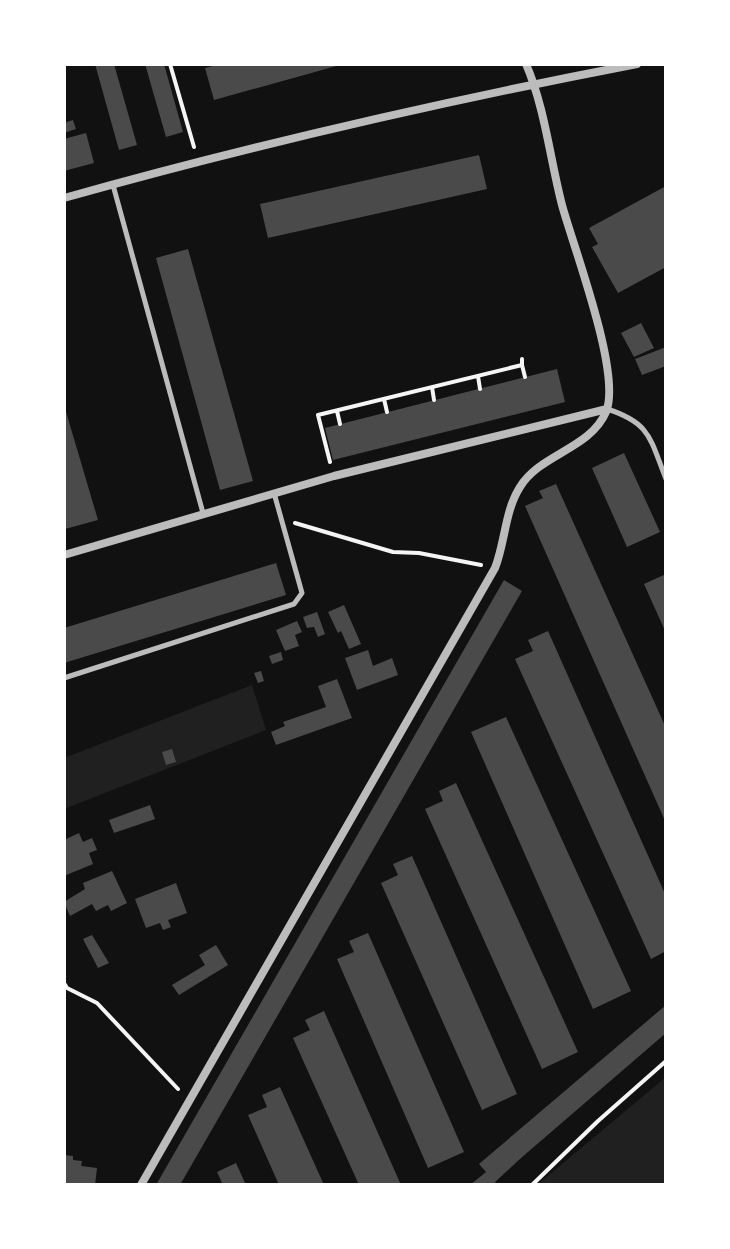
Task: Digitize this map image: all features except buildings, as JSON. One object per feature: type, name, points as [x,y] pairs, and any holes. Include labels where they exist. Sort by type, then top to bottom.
[{"type":"street","points":[[141,1185],[495,568],[502,551],[512,504],[520,486],[544,464],[586,437],[600,424],[607,409],[610,395],[601,339],[562,203],[534,84],[526,64]]},
{"type":"street","points":[[64,198],[198,161],[534,84],[637,64]]},
{"type":"street","points":[[64,555],[274,492],[607,409]]},
{"type":"lane","points":[[113,184],[203,513]]},
{"type":"lane","points":[[607,409],[629,416],[642,426],[666,479]]},
{"type":"lane","points":[[64,678],[294,604],[302,593],[274,492]]},
{"type":"path","points":[[170,64],[198,161]]},
{"type":"path","points":[[334,476],[318,415],[478,376],[522,362],[525,377]]},
{"type":"path","points":[[478,376],[480,389]]},
{"type":"path","points":[[432,387],[434,400]]},
{"type":"path","points":[[384,399],[387,412]]},
{"type":"path","points":[[337,411],[340,424]]},
{"type":"path","points":[[282,519],[393,552],[430,555],[495,568]]},
{"type":"path","points":[[64,983],[67,988],[97,1003],[190,1101]]},
{"type":"path","points":[[532,1185],[666,1061]]},
{"type":"shaded area","points":[[252,685],[266,730],[64,809],[64,758]]},
{"type":"shaded area","points":[[666,1077],[666,1185],[537,1185]]}]
